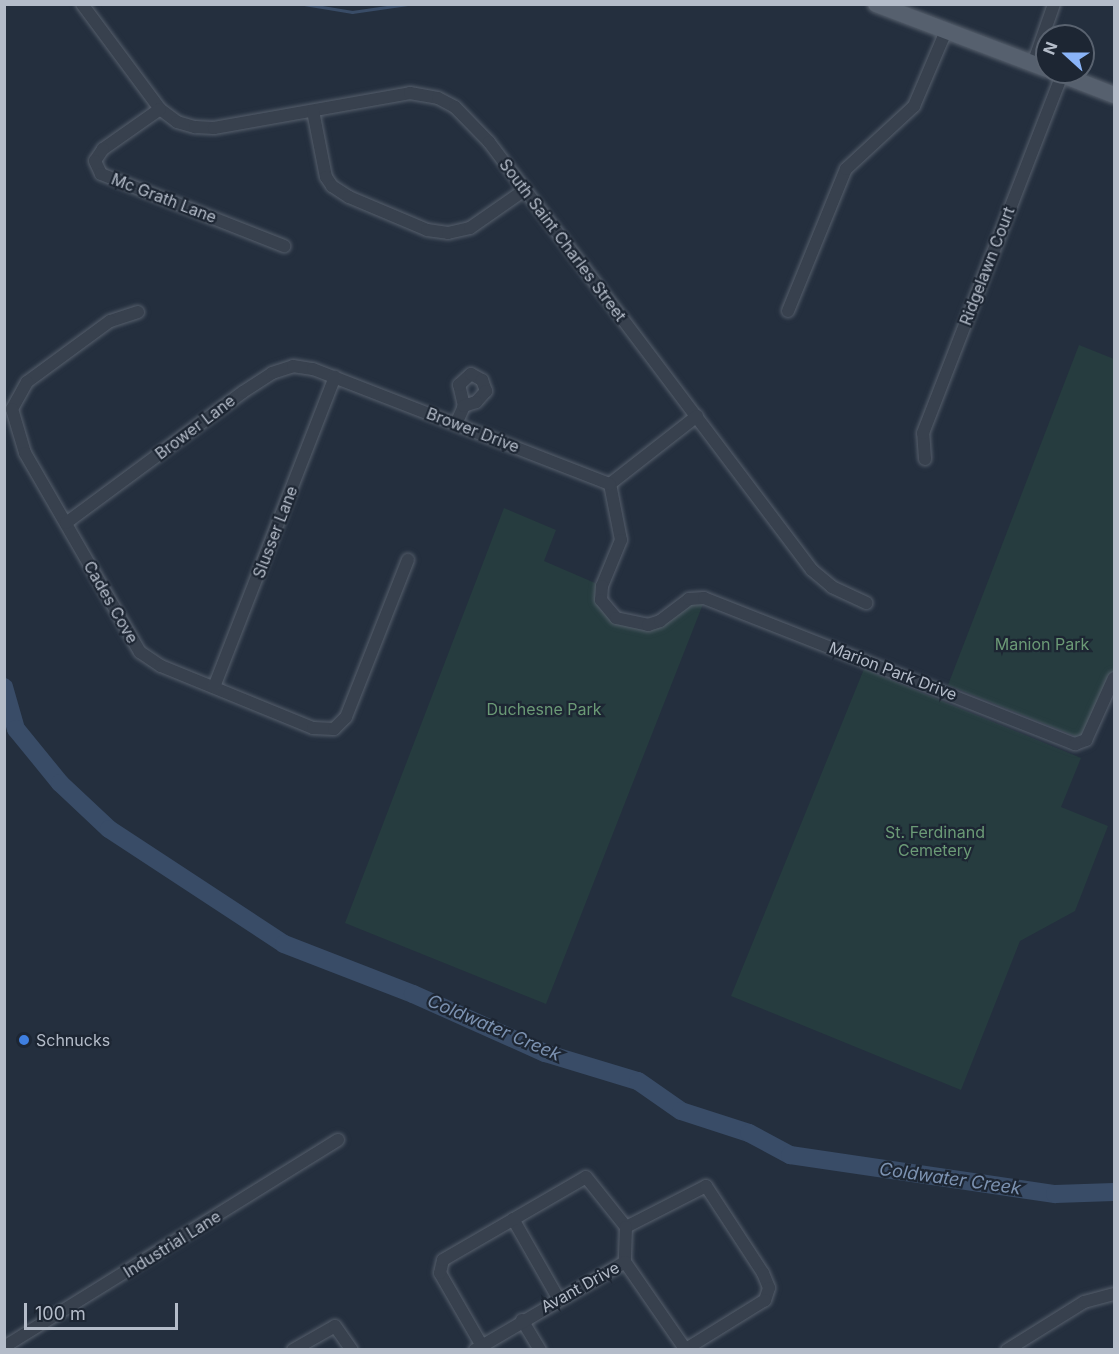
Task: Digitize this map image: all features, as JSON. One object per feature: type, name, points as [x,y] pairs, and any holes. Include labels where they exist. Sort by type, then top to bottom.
[{"type":"main road","points":[[876,4],[1035,65]]},
{"type":"main road","points":[[1085,84],[1114,95]]},
{"type":"street","points":[[82,4],[160,109]]},
{"type":"street","name":"Ridgelawn Court","points":[[1052,24],[1054,4]]},
{"type":"street","points":[[788,311],[846,169],[914,106],[946,31]]},
{"type":"street","name":"Ridgelawn Court","points":[[925,459],[923,432],[1044,84]]},
{"type":"street","name":"South Saint Charles Street","points":[[160,109],[177,122],[214,128],[410,93],[438,98],[469,118],[812,570],[832,588],[867,603]]},
{"type":"street","name":"Mc Grath Lane","points":[[160,109],[103,149],[95,161],[101,174],[284,246]]},
{"type":"street","points":[[313,111],[326,177],[349,197],[427,230],[448,233],[470,228],[523,190]]},
{"type":"street","name":"Cades Cove","points":[[138,312],[111,321],[27,382],[12,409],[25,453],[140,652],[161,666],[313,728],[334,729],[346,717],[408,560]]},
{"type":"street","name":"Brower Lane","points":[[66,523],[272,372],[292,366],[335,377]]},
{"type":"street","name":"Brower Drive","points":[[335,377],[610,484]]},
{"type":"street","name":"Slusser Lane","points":[[214,687],[335,377]]},
{"type":"street","points":[[456,424],[464,406]]},
{"type":"street","points":[[610,484],[697,416]]},
{"type":"street","name":"Marion Park Drive","points":[[610,484],[621,540],[602,586],[601,600],[606,610],[627,622],[648,625],[660,621],[689,599],[711,601],[1075,744],[1086,740],[1114,678]]},
{"type":"street","name":"Industrial Lane","points":[[4,1347],[338,1140]]},
{"type":"street","points":[[478,1348],[440,1273],[443,1260],[586,1177],[626,1227],[625,1262]]},
{"type":"street","points":[[626,1227],[706,1186],[763,1273],[769,1288],[765,1300],[686,1349]]},
{"type":"street","points":[[513,1220],[558,1298]]},
{"type":"street","name":"Avant Drive","points":[[478,1348],[558,1298],[625,1262],[686,1349]]},
{"type":"street","points":[[1007,1350],[1084,1302],[1114,1294]]},
{"type":"street","points":[[522,1320],[540,1350]]},
{"type":"street","points":[[293,1350],[336,1326],[352,1350]]},
{"type":"green space","name":"Manion Park","points":[[1079,345],[1114,359],[1114,680],[1090,742],[948,685]]},
{"type":"green space","name":"Duchesne Park","points":[[504,508],[556,530],[544,561],[602,586],[606,610],[648,625],[689,599],[703,604],[546,1004],[345,923]]},
{"type":"green space","name":"St. Ferdinand Cemetery","points":[[864,669],[1081,758],[1061,807],[1108,826],[1075,911],[1020,941],[961,1090],[731,996]]},
{"type":"waterway","points":[[304,4],[352,12],[407,4]]},
{"type":"waterway","name":"Coldwater Creek","points":[[4,687],[16,729],[60,783],[109,829],[284,944],[413,994],[545,1053],[638,1081],[681,1111],[749,1133],[790,1155],[1055,1194],[1114,1192]]},
{"type":"place","name":"Schnucks","points":[[24,1040]]}]
